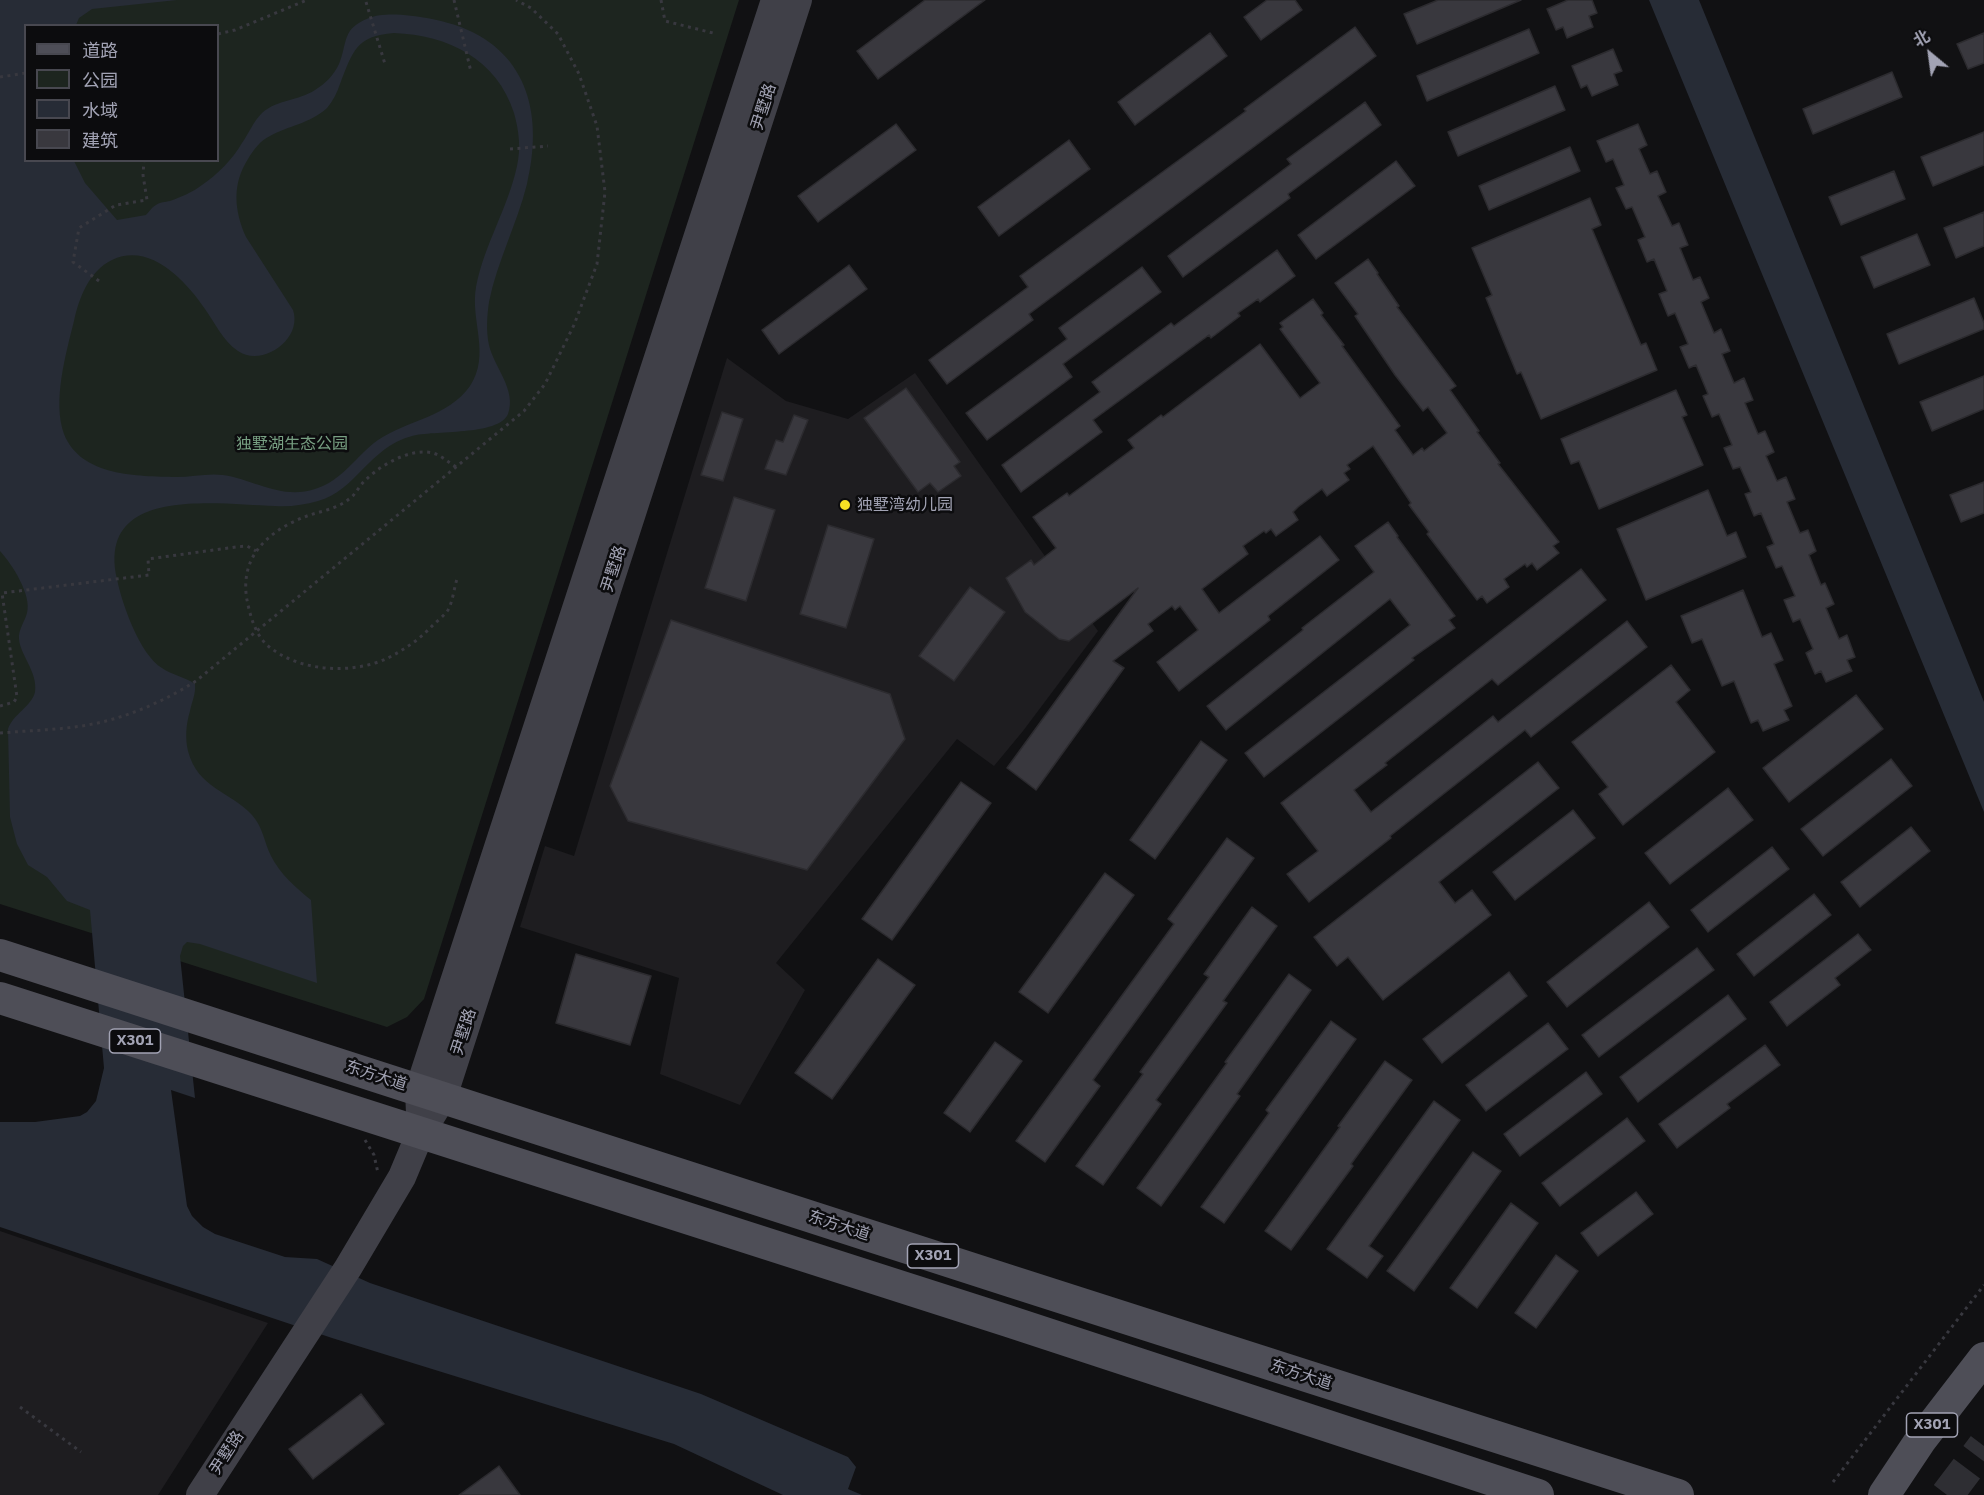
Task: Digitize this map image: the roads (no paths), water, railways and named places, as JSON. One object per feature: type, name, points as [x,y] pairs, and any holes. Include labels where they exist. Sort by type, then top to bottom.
[{"type":"main road","name":"东方大道","points":[[0,955],[1678,1495]]},
{"type":"main road","name":"X301","points":[[0,998],[1008,1321],[1539,1495]]},
{"type":"main road","name":"X301","points":[[1884,1495],[1920,1441],[1984,1358]]},
{"type":"street","name":"尹墅路","points":[[200,1495],[348,1268],[402,1177],[420,1134],[775,0]]},
{"type":"street","name":"尹墅路","points":[[431,1093],[798,0]]},
{"type":"water","points":[[0,0],[177,0],[92,9],[79,18],[76,24],[24,24],[24,162],[74,162],[85,183],[117,220],[146,215],[158,204],[187,194],[214,176],[234,155],[262,113],[275,105],[308,94],[329,79],[339,64],[350,32],[360,22],[369,18],[389,14],[441,21],[461,27],[484,39],[503,54],[516,71],[526,91],[533,135],[532,159],[527,184],[497,272],[488,313],[489,345],[510,396],[508,414],[502,421],[492,426],[422,434],[397,442],[373,459],[343,488],[318,501],[286,506],[195,504],[167,506],[143,514],[125,527],[115,549],[119,589],[139,641],[146,652],[162,668],[195,684],[186,731],[188,751],[193,764],[207,782],[252,815],[259,824],[271,856],[279,869],[311,900],[317,983],[200,944],[187,942],[183,946],[180,956],[195,1098],[171,1090],[187,1206],[192,1216],[203,1227],[215,1234],[285,1257],[317,1259],[370,1283],[701,1394],[848,1457],[856,1467],[848,1489],[862,1495],[783,1495],[674,1444],[332,1338],[0,1227],[0,1122],[35,1122],[80,1116],[87,1112],[96,1101],[104,1068],[90,910],[67,901],[47,877],[28,865],[17,844],[10,817],[8,729],[33,697],[35,685],[19,639],[27,613],[27,598],[10,564],[0,551]],"holes":[[[394,33],[433,39],[468,54],[483,64],[496,78],[514,113],[518,133],[518,159],[513,182],[485,256],[476,287],[475,312],[480,350],[476,374],[470,386],[451,405],[378,440],[333,480],[303,492],[280,491],[223,475],[176,477],[128,474],[112,471],[83,459],[72,448],[64,434],[59,407],[61,378],[76,312],[91,278],[112,260],[126,256],[140,256],[153,260],[177,276],[197,298],[224,337],[238,351],[258,356],[278,348],[292,331],[293,310],[246,237],[242,227],[236,197],[243,168],[263,140],[307,121],[327,108],[336,94],[353,54],[364,42],[371,38]]]},
{"type":"water","points":[[1649,0],[1699,0],[1984,702],[1984,812]]},
{"type":"tunnel","points":[[1947,1495],[1984,1446]]},
{"type":"place","name":"独墅湾幼儿园","points":[[845,505]]},
{"type":"park label","name":"独墅湖生态公园","points":[[292,444]]}]
